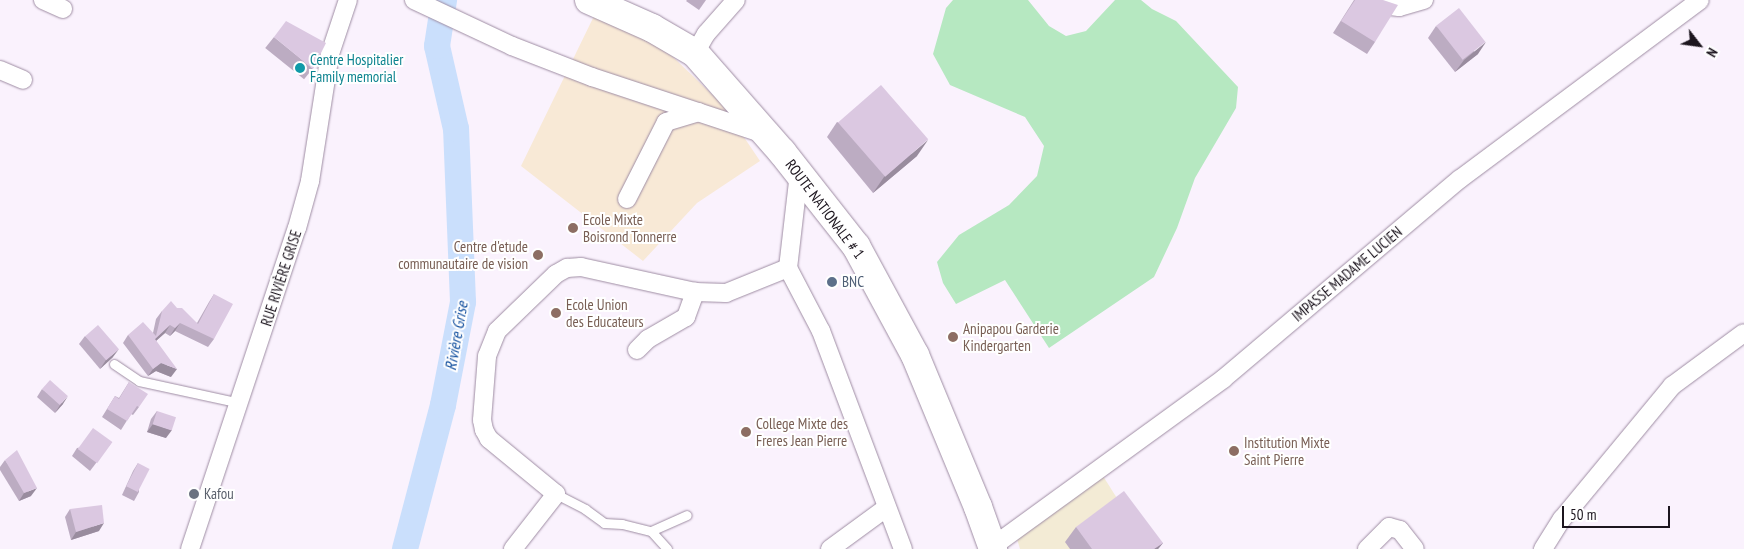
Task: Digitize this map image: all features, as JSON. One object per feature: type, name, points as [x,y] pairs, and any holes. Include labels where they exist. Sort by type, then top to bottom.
[{"type":"main road","name":"ROUTE NATIONALE # 1","points":[[590,0],[652,28],[694,53],[798,173],[856,246],[915,355],[993,548]]},
{"type":"street","points":[[43,0],[63,9]]},
{"type":"street","name":"RUE RIVIÈRE GRISE","points":[[190,549],[240,403],[305,200],[330,54],[348,0]]},
{"type":"street","points":[[414,0],[512,46],[592,77],[766,135]]},
{"type":"street","points":[[694,53],[706,34],[736,0]]},
{"type":"street","points":[[1372,0],[1382,5],[1400,7],[1424,0]]},
{"type":"street","name":"IMPASSE MADAME LUCIEN","points":[[993,548],[1223,379],[1460,179],[1700,0]]},
{"type":"street","points":[[0,70],[23,80]]},
{"type":"street","points":[[627,199],[666,122],[699,112]]},
{"type":"street","points":[[798,173],[788,268],[821,331],[903,549]]},
{"type":"street","points":[[513,549],[556,494],[489,439],[484,430],[482,420],[487,356],[497,331],[556,274],[567,268],[581,267],[694,292],[726,293],[788,268]]},
{"type":"street","points":[[637,350],[648,339],[686,317],[694,292]]},
{"type":"street","points":[[1543,549],[1562,519],[1672,386],[1744,333]]},
{"type":"street","points":[[830,549],[886,508]]},
{"type":"street","points":[[1367,549],[1389,527],[1400,530],[1415,549]]},
{"type":"lane","points":[[114,364],[139,381],[240,403]]},
{"type":"lane","points":[[556,494],[585,509],[604,523],[630,526],[651,532],[667,549]]},
{"type":"lane","points":[[651,532],[687,515]]},
{"type":"shaded area","points":[[594,16],[625,25],[672,56],[721,103],[760,161],[697,203],[643,261],[521,166]]},
{"type":"shaded area","points":[[1103,476],[1149,549],[1020,549],[1017,539]]},
{"type":"green space","points":[[953,0],[1028,0],[1049,26],[1066,36],[1086,31],[1115,0],[1141,0],[1152,9],[1176,21],[1238,87],[1236,108],[1195,178],[1177,228],[1154,277],[1049,348],[1005,280],[956,304],[943,283],[937,262],[959,235],[1009,205],[1037,176],[1044,146],[1025,117],[950,85],[933,54],[946,8]]},
{"type":"building","points":[[1355,0],[1383,0],[1398,5],[1375,42],[1341,21]]},
{"type":"building","points":[[1459,8],[1485,42],[1463,60],[1436,26]]},
{"type":"building","points":[[286,21],[326,43],[313,69],[274,37]]},
{"type":"building","points":[[881,85],[928,139],[885,177],[838,122]]},
{"type":"building","points":[[214,294],[233,304],[214,339],[180,323],[175,328],[170,325],[155,339],[177,369],[161,363],[153,369],[128,335],[143,322],[156,336],[162,311],[171,301],[177,308],[182,308],[198,324]]},
{"type":"building","points":[[98,325],[119,349],[106,360],[85,336]]},
{"type":"building","points":[[50,380],[68,396],[60,405],[42,389]]},
{"type":"building","points":[[129,382],[148,394],[127,421],[107,409],[115,396],[119,399]]},
{"type":"building","points":[[157,411],[176,417],[172,430],[153,424]]},
{"type":"building","points":[[93,428],[112,442],[97,463],[78,449]]},
{"type":"building","points":[[17,450],[37,488],[24,493],[5,460]]},
{"type":"building","points":[[138,463],[150,469],[138,492],[126,486]]},
{"type":"building","points":[[1124,491],[1163,543],[1154,549],[1092,549],[1076,527]]},
{"type":"building","points":[[102,505],[104,523],[76,532],[70,509]]},
{"type":"waterway","name":"Rivière Grise","points":[[405,549],[443,405],[463,302],[456,129],[437,46],[444,0]]},
{"type":"place","name":"Centre Hospitalier Family memorial","points":[[300,68]]},
{"type":"place","name":"Ecole Mixte Boisrond Tonnerre","points":[[573,228]]},
{"type":"place","name":"Centre d'etude communautaire de vision","points":[[538,255]]},
{"type":"place","name":"BNC","points":[[832,282]]},
{"type":"place","name":"Ecole Union des Educateurs","points":[[556,313]]},
{"type":"place","name":"Anipapou Garderie Kindergarten","points":[[953,337]]},
{"type":"place","name":"College Mixte des Freres Jean Pierre","points":[[746,432]]},
{"type":"place","name":"Institution Mixte Saint Pierre","points":[[1234,451]]},
{"type":"place","name":"Kafou","points":[[194,494]]}]
